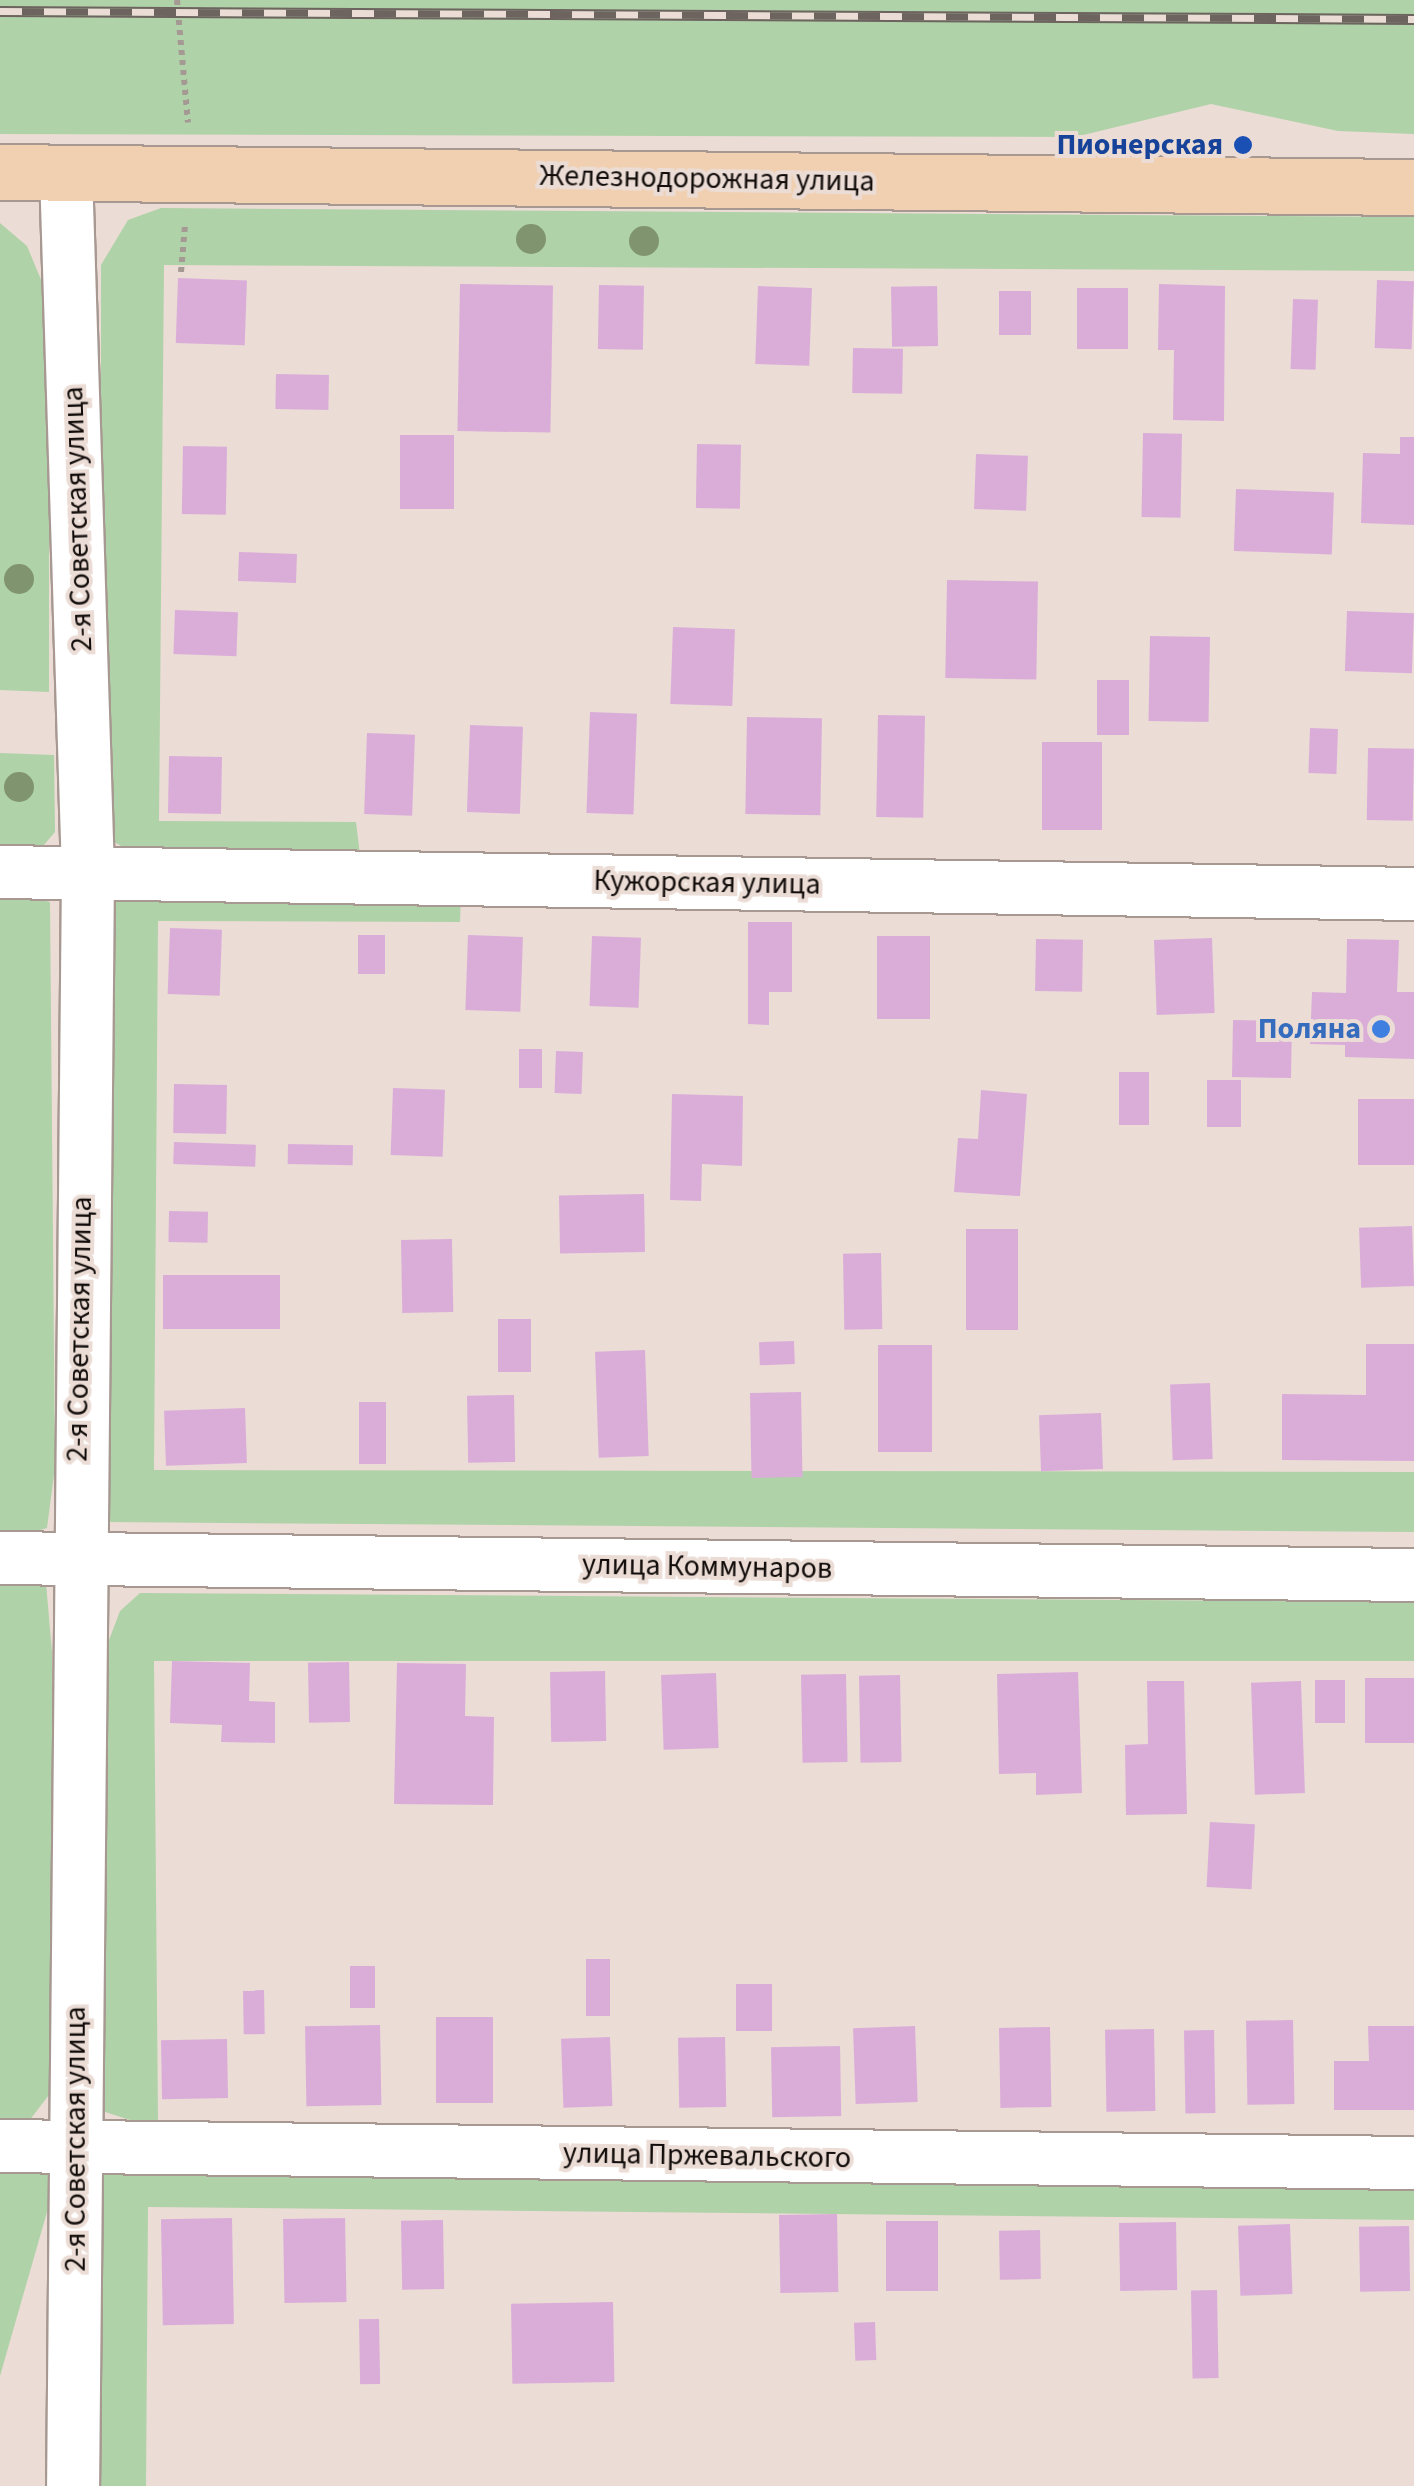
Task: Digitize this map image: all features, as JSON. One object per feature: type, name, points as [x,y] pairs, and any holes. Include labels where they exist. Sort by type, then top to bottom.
[{"type":"main road","name":"Железнодорожная улица","points":[[0,172],[1414,187]]},
{"type":"street","name":"2-я Советская улица","points":[[66,172],[88,873],[76,1558],[78,2146],[72,2486]]},
{"type":"street","name":"Кужорская улица","points":[[0,872],[1414,894]]},
{"type":"street","name":"улица Коммунаров","points":[[0,1558],[1414,1576]]},
{"type":"street","name":"улица Пржевальского","points":[[0,2146],[1414,2164]]},
{"type":"green space","points":[[0,0],[1414,0],[1414,134],[1338,131],[1211,104],[1075,137],[0,134]]},
{"type":"green space","points":[[161,208],[1414,217],[1414,271],[164,265],[159,821],[356,822],[360,855],[133,853],[101,834],[101,265],[128,220]]},
{"type":"green space","points":[[0,223],[27,246],[49,299],[49,692],[0,690]]},
{"type":"green space","points":[[0,753],[54,755],[55,832],[37,853],[0,853]]},
{"type":"green space","points":[[0,889],[50,902],[55,1467],[47,1528],[0,1542]]},
{"type":"green space","points":[[101,891],[461,891],[460,922],[158,921],[154,1470],[1414,1472],[1414,1532],[105,1522]]},
{"type":"green space","points":[[0,1577],[46,1583],[52,1652],[52,2091],[29,2121],[0,2122]]},
{"type":"green space","points":[[140,1593],[1414,1602],[1414,1661],[154,1661],[158,2120],[130,2120],[99,2110],[101,1661],[120,1611]]},
{"type":"green space","points":[[0,2151],[60,2168],[0,2376]]},
{"type":"green space","points":[[112,2161],[1414,2175],[1414,2220],[148,2207],[146,2486],[92,2486],[99,2181]]},
{"type":"building","points":[[178,278],[247,280],[245,345],[176,343]]},
{"type":"building","points":[[1377,280],[1414,281],[1412,349],[1375,348]]},
{"type":"building","points":[[460,284],[553,286],[550,433],[457,431]]},
{"type":"building","points":[[1159,284],[1225,286],[1224,421],[1173,420],[1174,350],[1158,350]]},
{"type":"building","points":[[599,285],[644,286],[643,350],[598,349]]},
{"type":"building","points":[[758,286],[812,288],[809,366],[755,364]]},
{"type":"building","points":[[937,286],[938,346],[892,347],[891,287]]},
{"type":"building","points":[[1077,288],[1128,288],[1128,349],[1077,349]]},
{"type":"building","points":[[999,291],[1031,291],[1031,335],[999,335]]},
{"type":"building","points":[[1293,299],[1318,300],[1316,370],[1291,369]]},
{"type":"building","points":[[853,348],[903,349],[902,394],[852,393]]},
{"type":"building","points":[[276,374],[329,375],[328,410],[275,409]]},
{"type":"building","points":[[1143,433],[1182,434],[1181,518],[1142,517]]},
{"type":"building","points":[[400,435],[454,435],[454,509],[400,509]]},
{"type":"building","points":[[1400,437],[1414,437],[1414,525],[1361,523],[1363,453],[1400,454]]},
{"type":"building","points":[[697,444],[741,445],[740,509],[696,508]]},
{"type":"building","points":[[183,446],[227,447],[226,515],[182,514]]},
{"type":"building","points":[[976,454],[1028,456],[1026,511],[974,509]]},
{"type":"building","points":[[1236,489],[1334,492],[1332,554],[1234,551]]},
{"type":"building","points":[[239,552],[297,554],[296,583],[238,581]]},
{"type":"building","points":[[947,580],[1038,582],[1036,680],[945,678]]},
{"type":"building","points":[[175,610],[238,612],[236,656],[173,654]]},
{"type":"building","points":[[1347,611],[1414,613],[1412,673],[1345,671]]},
{"type":"building","points":[[673,627],[735,629],[732,706],[670,704]]},
{"type":"building","points":[[1150,636],[1210,637],[1209,722],[1149,721]]},
{"type":"building","points":[[1097,680],[1129,680],[1129,735],[1097,735]]},
{"type":"building","points":[[590,712],[637,714],[633,815],[586,813]]},
{"type":"building","points":[[878,715],[925,716],[923,818],[876,817]]},
{"type":"building","points":[[747,717],[822,718],[820,815],[745,814]]},
{"type":"building","points":[[470,725],[523,727],[520,814],[467,812]]},
{"type":"building","points":[[1310,728],[1338,729],[1336,774],[1308,773]]},
{"type":"building","points":[[367,733],[415,735],[412,816],[364,814]]},
{"type":"building","points":[[1042,742],[1102,742],[1102,830],[1042,830]]},
{"type":"building","points":[[1368,748],[1414,749],[1413,821],[1367,820]]},
{"type":"building","points":[[169,756],[222,757],[221,814],[168,813]]},
{"type":"building","points":[[748,922],[792,922],[792,992],[769,992],[769,1025],[748,1024]]},
{"type":"building","points":[[170,928],[222,930],[220,996],[168,994]]},
{"type":"building","points":[[358,935],[385,935],[385,974],[358,974]]},
{"type":"building","points":[[468,935],[523,937],[520,1012],[465,1010]]},
{"type":"building","points":[[592,936],[641,938],[639,1008],[590,1006]]},
{"type":"building","points":[[877,936],[930,936],[930,1019],[877,1019]]},
{"type":"building","points":[[1212,938],[1215,1013],[1157,1015],[1154,940]]},
{"type":"building","points":[[1036,939],[1083,940],[1082,992],[1035,991]]},
{"type":"building","points":[[1347,939],[1399,940],[1397,992],[1414,992],[1414,1059],[1345,1057],[1345,1045],[1310,1044],[1312,992],[1346,993]]},
{"type":"building","points":[[1233,1020],[1292,1021],[1291,1078],[1232,1077]]},
{"type":"building","points":[[519,1049],[542,1049],[542,1088],[519,1088]]},
{"type":"building","points":[[556,1051],[583,1052],[582,1094],[555,1093]]},
{"type":"building","points":[[1119,1072],[1149,1072],[1149,1125],[1119,1125]]},
{"type":"building","points":[[1207,1080],[1241,1080],[1241,1127],[1207,1127]]},
{"type":"building","points":[[174,1084],[227,1085],[226,1134],[173,1133]]},
{"type":"building","points":[[393,1088],[445,1090],[443,1157],[391,1155]]},
{"type":"building","points":[[981,1090],[1027,1094],[1020,1196],[954,1192],[958,1138],[978,1139]]},
{"type":"building","points":[[672,1094],[743,1096],[742,1166],[702,1164],[701,1201],[670,1200]]},
{"type":"building","points":[[1358,1099],[1414,1099],[1414,1165],[1358,1165]]},
{"type":"building","points":[[174,1142],[256,1145],[255,1167],[173,1164]]},
{"type":"building","points":[[288,1144],[353,1145],[353,1165],[288,1164]]},
{"type":"building","points":[[644,1194],[645,1252],[560,1253],[559,1195]]},
{"type":"building","points":[[169,1211],[208,1212],[207,1243],[168,1242]]},
{"type":"building","points":[[1412,1226],[1414,1286],[1361,1288],[1359,1228]]},
{"type":"building","points":[[966,1229],[1018,1229],[1018,1330],[966,1330]]},
{"type":"building","points":[[452,1239],[453,1312],[402,1313],[401,1240]]},
{"type":"building","points":[[881,1253],[882,1329],[844,1330],[843,1254]]},
{"type":"building","points":[[163,1275],[280,1275],[280,1329],[163,1329]]},
{"type":"building","points":[[498,1319],[531,1319],[531,1372],[498,1372]]},
{"type":"building","points":[[794,1341],[795,1364],[760,1365],[759,1342]]},
{"type":"building","points":[[1366,1344],[1414,1344],[1414,1461],[1282,1460],[1282,1394],[1366,1395]]},
{"type":"building","points":[[878,1345],[932,1345],[932,1452],[878,1452]]},
{"type":"building","points":[[645,1350],[649,1456],[599,1458],[595,1352]]},
{"type":"building","points":[[1210,1383],[1213,1459],[1173,1460],[1170,1384]]},
{"type":"building","points":[[801,1392],[802,1477],[751,1478],[750,1393]]},
{"type":"building","points":[[514,1395],[515,1462],[468,1463],[467,1396]]},
{"type":"building","points":[[359,1402],[386,1402],[386,1464],[359,1464]]},
{"type":"building","points":[[245,1408],[247,1463],[166,1466],[164,1411]]},
{"type":"building","points":[[1101,1413],[1103,1469],[1041,1471],[1039,1415]]},
{"type":"building","points":[[172,1661],[250,1663],[249,1701],[275,1702],[275,1743],[221,1742],[222,1725],[170,1723]]},
{"type":"building","points":[[349,1662],[350,1722],[309,1723],[308,1663]]},
{"type":"building","points":[[397,1663],[466,1664],[465,1716],[494,1717],[493,1805],[394,1804]]},
{"type":"building","points":[[605,1671],[606,1741],[551,1742],[550,1672]]},
{"type":"building","points":[[1078,1672],[1082,1793],[1036,1795],[1036,1773],[999,1774],[997,1674]]},
{"type":"building","points":[[716,1673],[719,1748],[664,1750],[661,1675]]},
{"type":"building","points":[[846,1674],[848,1762],[803,1763],[801,1675]]},
{"type":"building","points":[[900,1675],[902,1762],[861,1763],[859,1676]]},
{"type":"building","points":[[1365,1678],[1414,1678],[1414,1743],[1365,1743]]},
{"type":"building","points":[[1315,1680],[1345,1680],[1345,1723],[1315,1723]]},
{"type":"building","points":[[1147,1681],[1184,1681],[1187,1814],[1126,1815],[1125,1745],[1148,1744]]},
{"type":"building","points":[[1301,1681],[1305,1793],[1255,1795],[1251,1683]]},
{"type":"building","points":[[1210,1822],[1255,1824],[1252,1889],[1207,1887]]},
{"type":"building","points":[[586,1959],[610,1959],[610,2016],[586,2016]]},
{"type":"building","points":[[350,1966],[375,1966],[375,2008],[350,2008]]},
{"type":"building","points":[[736,1984],[772,1984],[772,2031],[736,2031]]},
{"type":"building","points":[[243,1990],[264,1990],[265,2034],[244,2034]]},
{"type":"building","points":[[436,2017],[493,2017],[493,2103],[436,2103]]},
{"type":"building","points":[[1293,2020],[1294,2104],[1247,2105],[1246,2021]]},
{"type":"building","points":[[380,2025],[381,2105],[306,2106],[305,2026]]},
{"type":"building","points":[[915,2026],[918,2102],[856,2104],[853,2028]]},
{"type":"building","points":[[1368,2026],[1414,2026],[1414,2110],[1334,2110],[1334,2061],[1369,2061]]},
{"type":"building","points":[[1050,2027],[1051,2107],[1000,2108],[999,2028]]},
{"type":"building","points":[[1154,2029],[1155,2111],[1106,2112],[1105,2030]]},
{"type":"building","points":[[1214,2030],[1215,2113],[1185,2114],[1184,2031]]},
{"type":"building","points":[[610,2037],[612,2106],[563,2108],[561,2039]]},
{"type":"building","points":[[725,2037],[726,2107],[679,2108],[678,2038]]},
{"type":"building","points":[[227,2039],[228,2098],[162,2099],[161,2040]]},
{"type":"building","points":[[840,2046],[841,2116],[772,2117],[771,2047]]},
{"type":"building","points":[[837,2214],[838,2292],[780,2293],[779,2215]]},
{"type":"building","points":[[232,2218],[234,2324],[163,2325],[161,2219]]},
{"type":"building","points":[[345,2218],[346,2302],[284,2303],[283,2219]]},
{"type":"building","points":[[443,2220],[444,2289],[402,2290],[401,2221]]},
{"type":"building","points":[[886,2221],[938,2221],[938,2291],[886,2291]]},
{"type":"building","points":[[1176,2222],[1177,2290],[1120,2291],[1119,2223]]},
{"type":"building","points":[[1290,2224],[1292,2294],[1240,2296],[1238,2226]]},
{"type":"building","points":[[1409,2226],[1410,2291],[1360,2292],[1359,2227]]},
{"type":"building","points":[[1040,2230],[1041,2279],[1000,2280],[999,2231]]},
{"type":"building","points":[[1191,2290],[1217,2290],[1219,2378],[1193,2378]]},
{"type":"building","points":[[613,2302],[614,2382],[512,2384],[511,2304]]},
{"type":"building","points":[[359,2319],[379,2319],[380,2384],[360,2384]]},
{"type":"building","points":[[875,2322],[876,2360],[855,2361],[854,2323]]},
{"type":"railway","points":[[0,11],[1414,19]]},
{"type":"place","name":"Пионерская","points":[[1243,145]]},
{"type":"place","name":"Поляна","points":[[1381,1029]]}]
